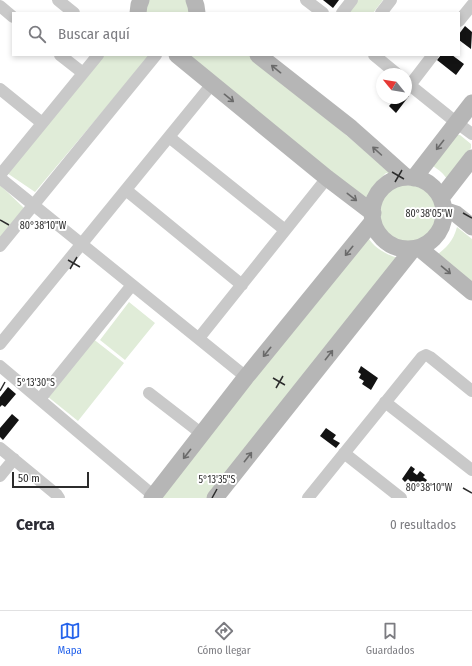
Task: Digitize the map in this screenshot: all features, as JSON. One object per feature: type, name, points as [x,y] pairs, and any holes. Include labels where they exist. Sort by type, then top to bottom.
[{"type":"street","points":[[58,0],[73,12]]},
{"type":"street","points":[[306,0],[322,12]]},
{"type":"street","points":[[343,12],[352,0]]},
{"type":"street","points":[[383,12],[392,0]]},
{"type":"street","points":[[460,20],[472,5]]},
{"type":"street","points":[[0,6],[12,16]]},
{"type":"street","points":[[61,56],[83,73]]},
{"type":"street","points":[[0,175],[97,56]]},
{"type":"street","points":[[0,246],[155,56]]},
{"type":"street","points":[[178,56],[373,217]]},
{"type":"street","points":[[259,56],[351,128],[410,177]]},
{"type":"street","points":[[375,56],[390,68]]},
{"type":"street","points":[[412,79],[432,56]]},
{"type":"street","points":[[0,344],[212,84]]},
{"type":"street","points":[[412,87],[472,134]]},
{"type":"street","points":[[0,89],[42,123]]},
{"type":"street","points":[[410,177],[457,123],[472,103]]},
{"type":"street","points":[[169,137],[285,230]]},
{"type":"street","points":[[442,204],[472,158]]},
{"type":"street","points":[[410,177],[418,178],[429,183],[437,192],[442,204],[444,214],[442,225],[436,235],[428,243],[416,248],[406,249],[395,246],[385,240],[378,232],[373,217],[373,208],[376,197],[384,187],[394,180],[410,177]]},
{"type":"street","points":[[0,178],[246,377]]},
{"type":"street","points":[[198,338],[327,178]]},
{"type":"street","points":[[126,190],[242,285]]},
{"type":"street","points":[[442,204],[472,227]]},
{"type":"street","points":[[0,366],[153,497],[373,217]]},
{"type":"street","points":[[416,248],[472,292]]},
{"type":"street","points":[[215,498],[416,248]]},
{"type":"street","points":[[40,399],[132,285]]},
{"type":"street","points":[[308,498],[422,356],[426,355],[430,357],[472,391]]},
{"type":"street","points":[[149,393],[202,434]]},
{"type":"street","points":[[385,402],[472,470]]},
{"type":"street","points":[[0,448],[58,498]]},
{"type":"street","points":[[344,453],[401,498]]},
{"type":"street","points":[[0,476],[14,459]]},
{"type":"green space","points":[[146,0],[189,0],[192,12],[143,12]]},
{"type":"green space","points":[[358,0],[383,0],[374,12],[349,12]]},
{"type":"green space","points":[[103,56],[149,56],[35,192],[7,173]]},
{"type":"green space","points":[[185,56],[253,56],[392,174],[386,173],[375,184],[367,199],[371,200],[367,203]]},
{"type":"green space","points":[[456,135],[460,135],[471,144],[471,148],[447,179],[433,166]]},
{"type":"green space","points":[[408,184],[419,186],[432,197],[435,202],[437,213],[435,224],[424,237],[419,240],[408,242],[397,240],[384,229],[381,224],[379,213],[381,202],[392,189],[397,186]]},
{"type":"green space","points":[[0,185],[24,208],[0,238]]},
{"type":"green space","points":[[457,227],[472,239],[472,288],[434,257],[448,244]]},
{"type":"green space","points":[[367,236],[380,250],[398,258],[208,498],[157,498]]},
{"type":"green space","points":[[129,302],[155,323],[125,360],[100,340]]},
{"type":"green space","points":[[92,338],[124,363],[78,421],[47,396]]},
{"type":"building","points":[[323,0],[339,0],[333,8]]},
{"type":"building","points":[[465,26],[472,32],[471,49],[460,41],[460,33]]},
{"type":"building","points":[[440,56],[453,56],[464,64],[456,75],[437,60]]},
{"type":"building","points":[[391,104],[403,104],[396,113],[389,106]]},
{"type":"building","points":[[361,366],[378,378],[371,390],[362,384],[364,381],[359,378],[361,374],[358,372]]},
{"type":"building","points":[[8,387],[16,394],[5,407],[2,405],[0,407],[0,397]]},
{"type":"building","points":[[12,414],[19,420],[3,440],[0,437],[0,428]]},
{"type":"building","points":[[326,428],[336,435],[333,439],[340,443],[336,448],[320,436]]},
{"type":"building","points":[[411,466],[415,469],[413,472],[417,475],[420,471],[425,475],[423,477],[427,480],[423,486],[417,483],[412,490],[408,487],[411,482],[408,479],[405,482],[402,479]]}]
